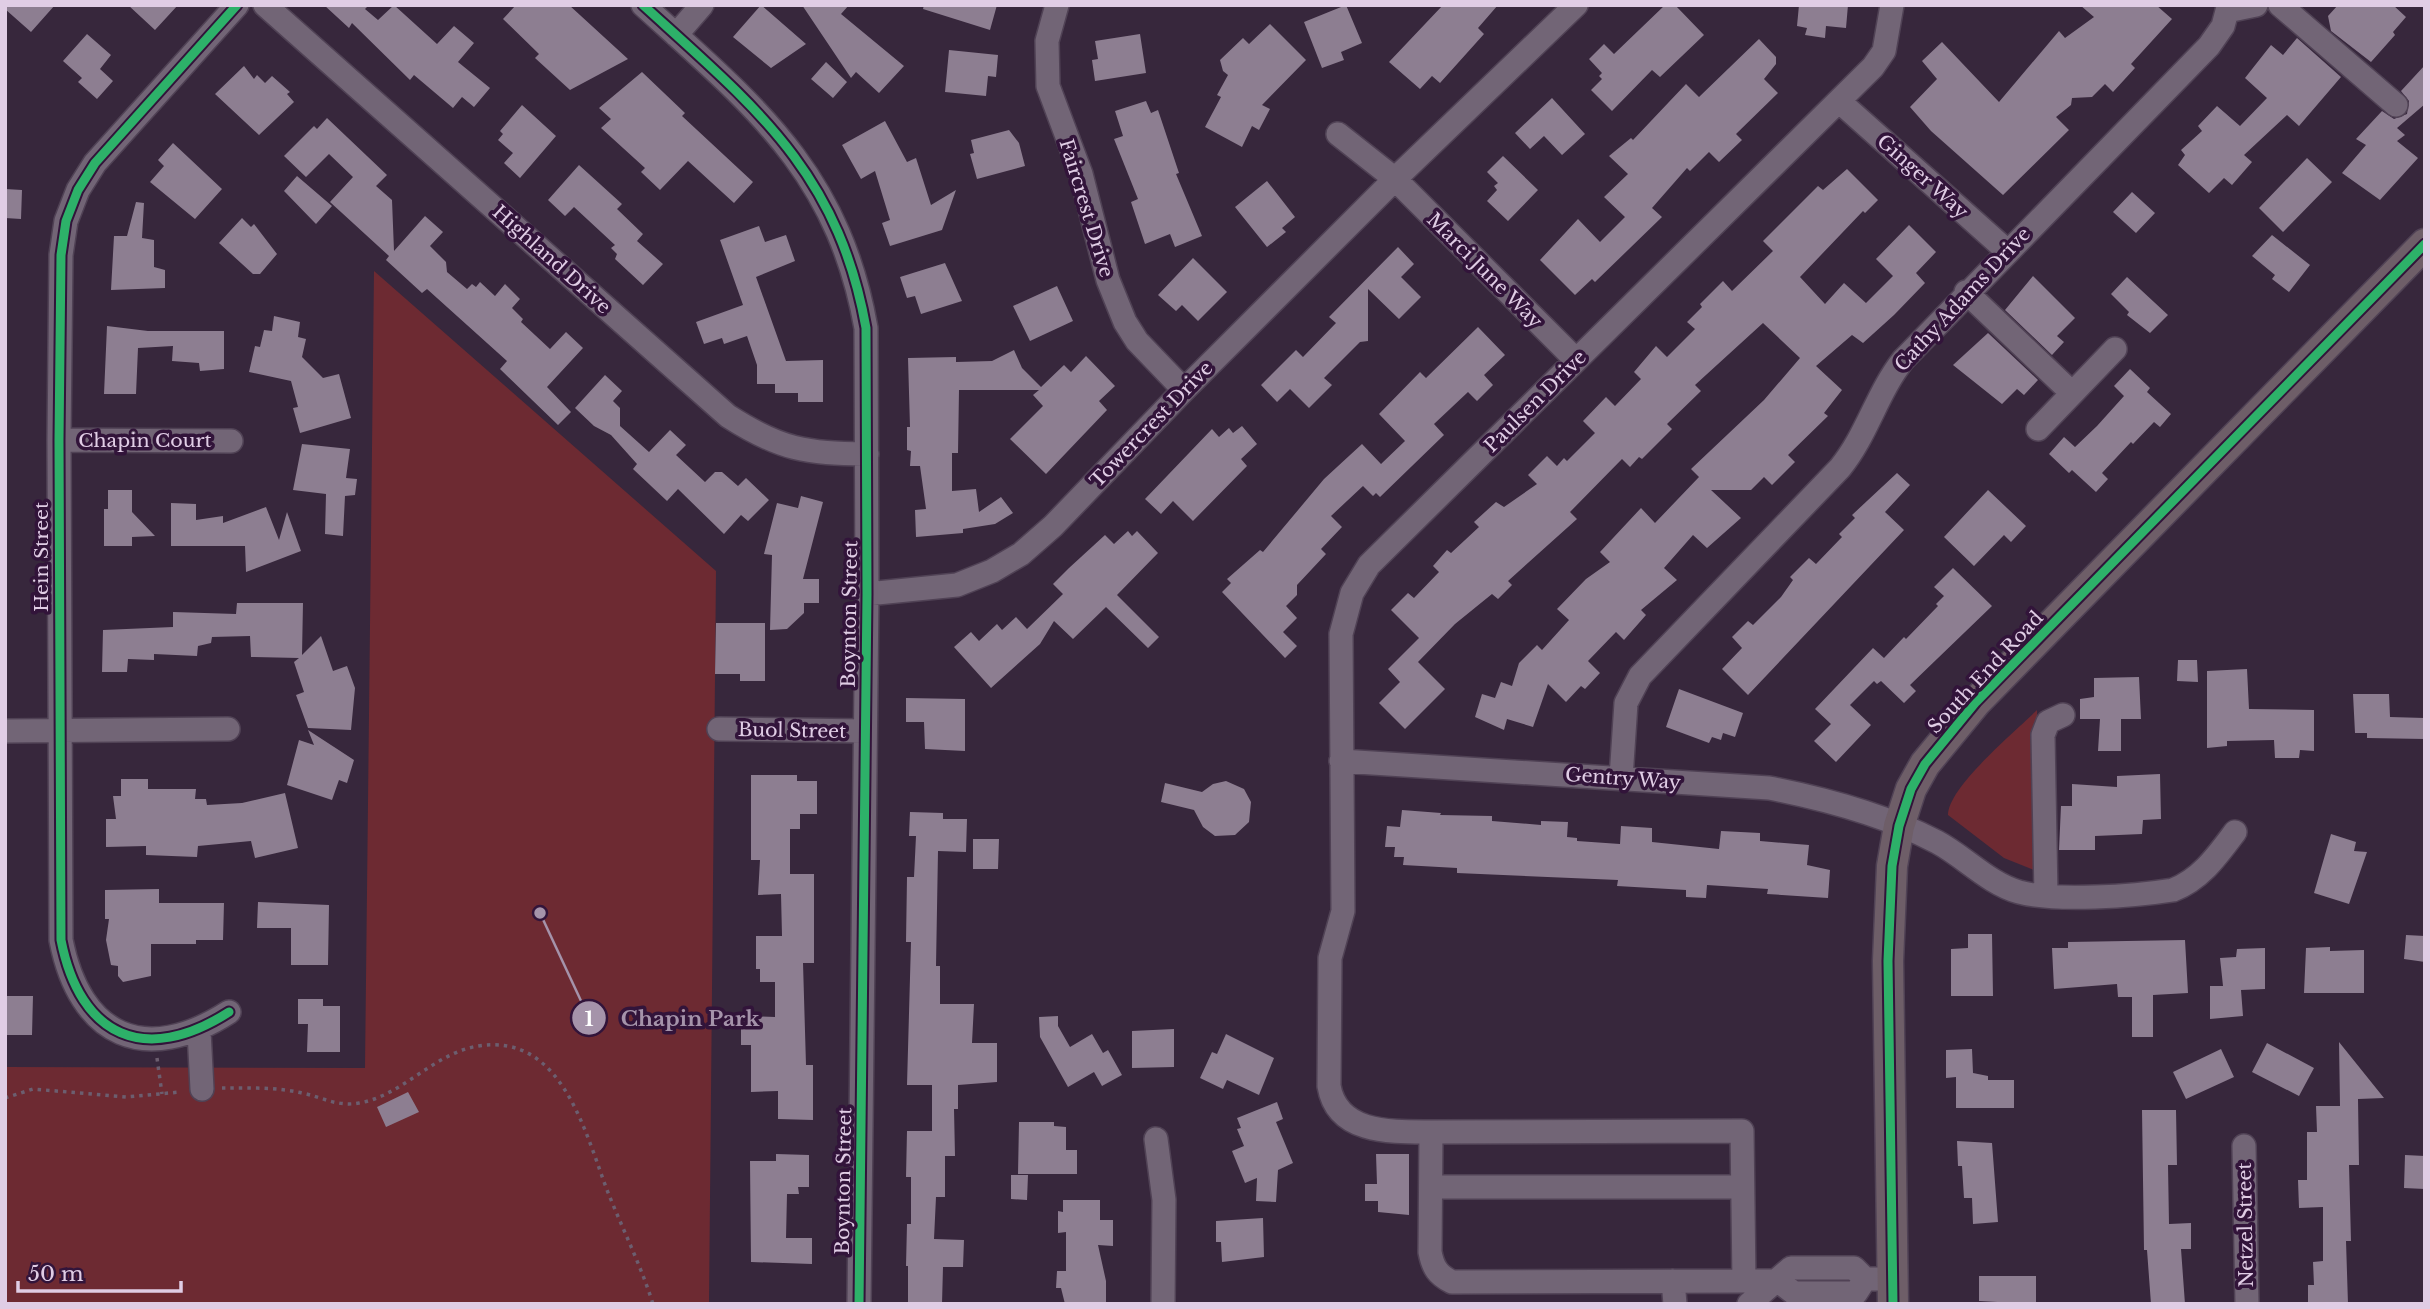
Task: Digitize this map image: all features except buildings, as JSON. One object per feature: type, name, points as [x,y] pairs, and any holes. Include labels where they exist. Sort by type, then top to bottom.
[{"type":"main road","name":"South End Road","points":[[1884,1287],[1888,918],[1899,826],[1911,789],[1925,764],[1976,702],[2425,244]]},
{"type":"street","name":"Hein Street","points":[[229,1012],[200,1031],[174,1038],[128,1036],[99,1021],[82,1002],[68,974],[61,940],[62,772],[58,730],[59,440],[61,256],[66,221],[78,190],[123,130],[237,5]]},
{"type":"street","name":"Highland Drive","points":[[265,5],[728,416],[771,441],[826,453],[867,454]]},
{"type":"street","name":"Boynton Street","points":[[643,5],[762,114],[810,178],[835,223],[860,296],[866,328],[867,594],[859,1304]]},
{"type":"street","points":[[676,35],[702,5]]},
{"type":"street","name":"Faircrest Drive","points":[[1057,5],[1047,41],[1048,86],[1081,174],[1108,280],[1125,322],[1137,341],[1184,390]]},
{"type":"street","name":"Paulsen Drive","points":[[1742,1187],[1742,1131],[1386,1132],[1343,1117],[1331,1101],[1330,958],[1343,911],[1341,634],[1352,593],[1369,565],[1873,67],[1884,51],[1892,5]]},
{"type":"street","points":[[2225,8],[2256,5]]},
{"type":"street","points":[[2280,5],[2396,105]]},
{"type":"street","name":"Towercrest Drive","points":[[867,594],[957,585],[992,571],[1021,554],[1053,526],[1184,390],[1395,180],[1575,6]]},
{"type":"street","name":"Cathy Adams Drive","points":[[1621,778],[1626,703],[1640,676],[1840,468],[1865,433],[1889,377],[2006,250],[2209,46],[2223,26],[2225,8]]},
{"type":"street","name":"Ginger Way","points":[[1840,102],[2006,250]]},
{"type":"street","points":[[1338,134],[1395,180]]},
{"type":"street","name":"Marci June Way","points":[[1395,180],[1576,360]]},
{"type":"street","points":[[1966,292],[2072,393]]},
{"type":"street","points":[[2038,429],[2115,349]]},
{"type":"street","name":"Chapin Court","points":[[59,440],[231,441]]},
{"type":"street","points":[[2046,896],[2043,735],[2048,723],[2063,715]]},
{"type":"street","points":[[5,731],[228,729]]},
{"type":"street","name":"Buol Street","points":[[719,729],[865,731]]},
{"type":"street","name":"Gentry Way","points":[[1341,761],[1769,788],[1810,796],[1899,826],[1947,847],[2007,888],[2046,896],[2173,890],[2188,885],[2205,870],[2235,832]]},
{"type":"street","points":[[200,1031],[202,1089]]},
{"type":"street","points":[[1431,1132],[1433,1265],[1441,1277],[1452,1282],[1674,1292],[1744,1281],[1778,1281],[1794,1293],[1856,1293],[1884,1287]]},
{"type":"street","points":[[1156,1139],[1164,1200],[1163,1304]]},
{"type":"street","name":"Netzel Street","points":[[2244,1146],[2247,1304]]},
{"type":"street","points":[[1431,1187],[1742,1187],[1744,1281]]},
{"type":"street","points":[[1749,1304],[1778,1281]]},
{"type":"path","points":[[157,1039],[162,1094]]},
{"type":"path","points":[[5,1098],[33,1089],[100,1096],[250,1088],[302,1093],[350,1105],[377,1097],[476,1046],[499,1046],[526,1054],[550,1069],[577,1110],[614,1207],[639,1260],[653,1304]]},
{"type":"shaded area","points":[[374,271],[716,571],[709,1304],[5,1304],[5,1067],[365,1068]]},
{"type":"shaded area","points":[[2037,710],[2039,872],[2004,858],[1948,815],[1951,803],[1971,775]]},
{"type":"cycle path","points":[[229,1012],[198,1028],[170,1037],[144,1039],[121,1033],[100,1020],[83,1000],[70,973],[61,940],[59,440],[61,255],[66,221],[78,190],[95,163],[237,5]]},
{"type":"cycle path","points":[[643,5],[755,110],[786,146],[812,183],[835,226],[853,273],[866,328],[867,594],[859,1304]]},
{"type":"cycle path","points":[[1893,1304],[1888,961],[1892,866],[1899,826],[1911,789],[1925,764],[1976,702],[2425,244]]},
{"type":"place","name":"Chapin Park","points":[[540,913]]}]
